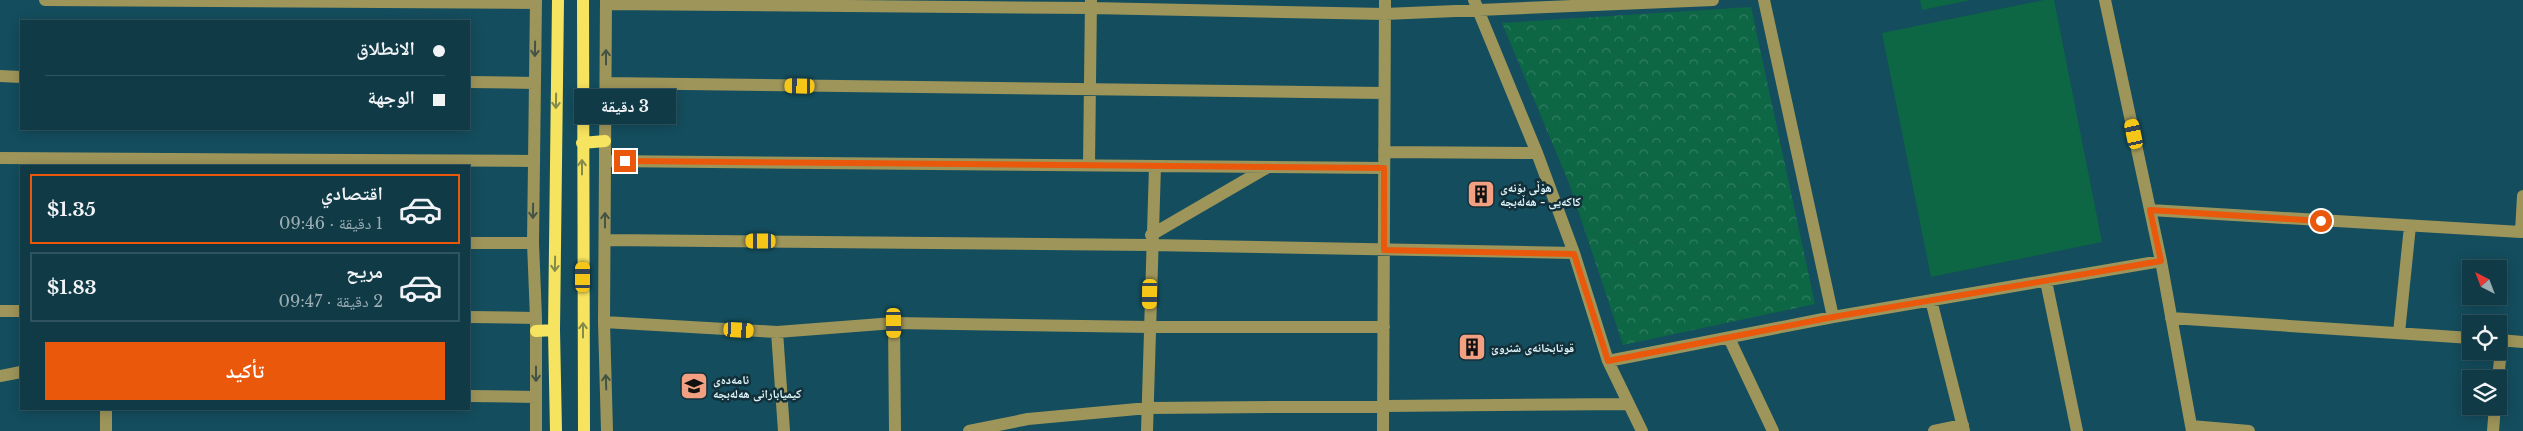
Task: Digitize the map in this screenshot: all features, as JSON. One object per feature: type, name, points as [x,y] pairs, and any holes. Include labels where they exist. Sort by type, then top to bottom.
[{"type":"main road","points":[[556,431],[554,330],[558,0]]},
{"type":"main road","points":[[583,0],[584,431]]},
{"type":"main road","points":[[582,143],[605,141]]},
{"type":"main road","points":[[536,331],[554,330]]},
{"type":"street","points":[[45,0],[536,2],[533,243],[536,318],[536,431]]},
{"type":"street","points":[[1383,431],[1385,0]]},
{"type":"street","points":[[608,431],[604,322],[606,2],[1091,4],[1385,14],[1476,5],[1713,0]]},
{"type":"street","points":[[1764,0],[1833,317]]},
{"type":"street","points":[[2105,0],[2161,261],[2191,428],[2249,431]]},
{"type":"street","points":[[1089,165],[1091,4]]},
{"type":"street","points":[[1476,5],[1537,153],[1574,254],[1608,361],[1642,431]]},
{"type":"street","points":[[0,76],[20,77]]},
{"type":"street","points":[[470,82],[535,83]]},
{"type":"street","points":[[606,84],[1384,93]]},
{"type":"street","points":[[1384,152],[1537,153]]},
{"type":"street","points":[[0,158],[105,162],[534,161]]},
{"type":"street","points":[[605,161],[1384,168]]},
{"type":"street","points":[[1147,431],[1151,240],[1155,166]]},
{"type":"street","points":[[1151,240],[1268,167]]},
{"type":"street","points":[[2150,210],[2522,232],[2523,196]]},
{"type":"street","points":[[2399,333],[2410,226]]},
{"type":"street","points":[[605,240],[1151,240],[1384,250],[1574,254]]},
{"type":"street","points":[[470,243],[533,243]]},
{"type":"street","points":[[1608,361],[1833,317],[2161,261]]},
{"type":"street","points":[[2046,281],[2077,431]]},
{"type":"street","points":[[1931,300],[1963,428],[1934,431]]},
{"type":"street","points":[[0,311],[20,311]]},
{"type":"street","points":[[470,317],[536,318]]},
{"type":"street","points":[[2171,318],[2462,337]]},
{"type":"street","points":[[604,322],[777,332],[894,323],[1149,327],[1384,327]]},
{"type":"street","points":[[894,323],[895,431]]},
{"type":"street","points":[[777,332],[784,431]]},
{"type":"street","points":[[1729,338],[1773,431]]},
{"type":"street","points":[[2507,341],[2523,342]]},
{"type":"street","points":[[0,376],[20,372]]},
{"type":"street","points":[[470,396],[536,397]]},
{"type":"street","points":[[969,431],[1028,418],[1148,408],[1629,404]]},
{"type":"street","points":[[106,410],[106,431]]},
{"type":"street","points":[[2493,431],[2494,415]]},
{"type":"green space","points":[[1920,0],[1971,0],[1922,10]]},
{"type":"green space","points":[[2044,0],[2054,0],[2102,242],[1931,277],[1882,33]]},
{"type":"green space","points":[[1751,7],[1815,304],[1623,345],[1569,183],[1502,23]]},
{"type":"place","name":"ھۆڵی بۆنەی کاکەیی - هەڵەبجە","points":[[1481,194]]},
{"type":"place","name":"قوتابخانەی شنروێ","points":[[1472,347]]},
{"type":"place","name":"ئامەدەی کیمیابارانی هەلەبجە","points":[[694,386]]},
{"type":"route","points":[[625,161],[1384,168],[1384,250],[1574,254],[1608,361],[1833,317],[2161,261],[2150,210],[2321,221]]}]
